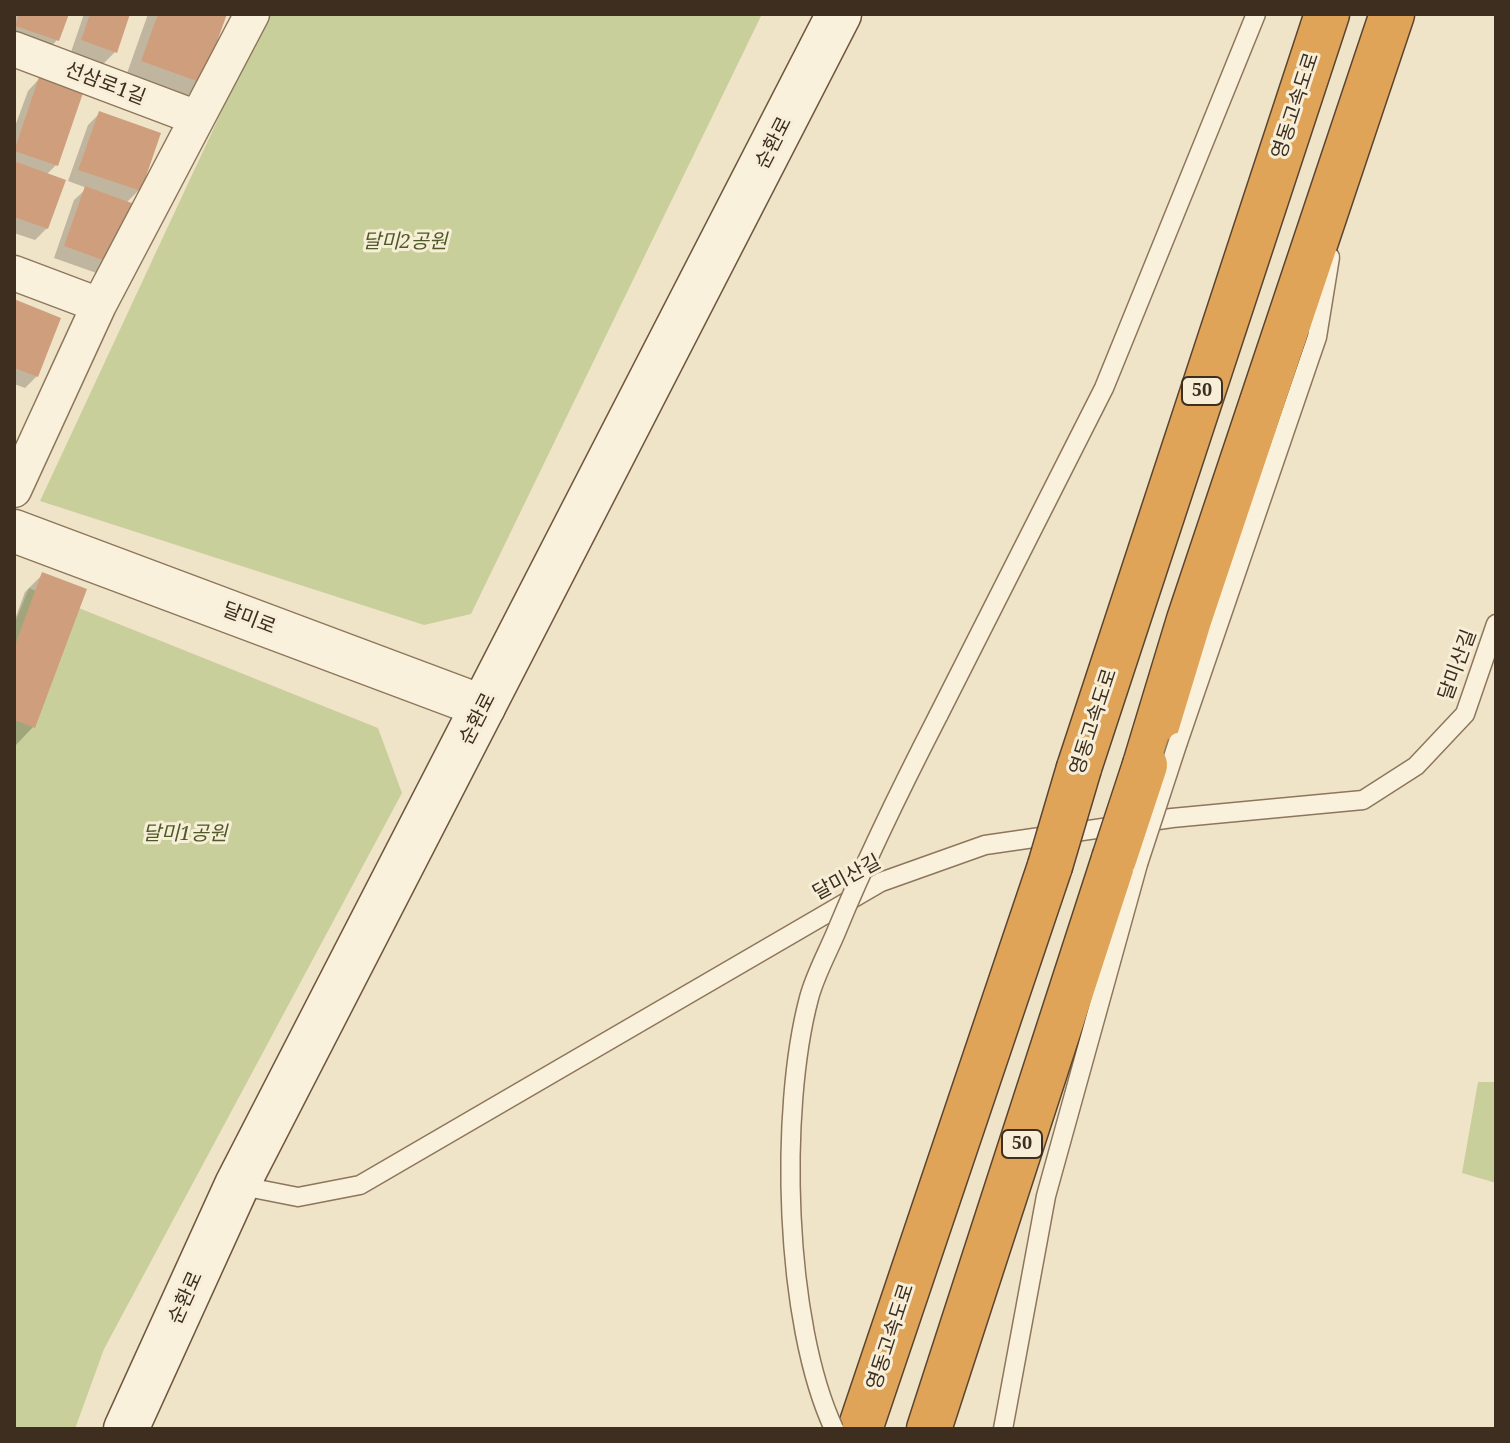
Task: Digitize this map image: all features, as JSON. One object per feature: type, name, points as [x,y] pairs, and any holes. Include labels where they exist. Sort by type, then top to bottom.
[{"type":"highway","name":"영동고속도로","points":[[860,1429],[1050,866],[1079,768],[1327,14]]},
{"type":"highway","name":"50","points":[[929,1429],[1162,754],[1189,620],[1392,14]]},
{"type":"main road","name":"순환로","points":[[126,1429],[237,1185],[839,14]]},
{"type":"street","points":[[14,490],[99,305],[252,14]]},
{"type":"street","name":"선삼로1길","points":[[14,49],[197,118]]},
{"type":"street","points":[[14,273],[99,305]]},
{"type":"street","name":"달미로","points":[[14,531],[484,707]]},
{"type":"lane","points":[[834,1429],[825,1410],[806,1337],[794,1239],[792,1109],[809,997],[866,859],[1104,388],[1256,14]]},
{"type":"lane","name":"달미산길","points":[[237,1185],[298,1197],[360,1185],[881,882],[985,845],[1172,818],[1363,800],[1416,766],[1465,714],[1496,624]]},
{"type":"lane","points":[[1003,1429],[1046,1196],[1126,862]]},
{"type":"green space","name":"달미2공원","points":[[267,14],[762,14],[471,614],[424,625],[40,501]]},
{"type":"green space","name":"달미1공원","points":[[29,588],[378,728],[402,793],[104,1349],[75,1429],[14,1429],[14,625]]},
{"type":"green space","points":[[1478,1082],[1496,1082],[1496,1183],[1462,1173]]},
{"type":"building","points":[[19,14],[69,14],[59,41],[15,26]]},
{"type":"building","points":[[90,14],[130,14],[117,53],[81,40]]},
{"type":"building","points":[[158,14],[227,14],[202,83],[141,61]]},
{"type":"building","points":[[39,77],[83,93],[58,166],[14,151]]},
{"type":"building","points":[[99,111],[161,133],[141,191],[78,170]]},
{"type":"building","points":[[14,161],[66,180],[48,229],[14,217]]},
{"type":"building","points":[[85,186],[140,206],[119,266],[64,246]]},
{"type":"building","points":[[14,299],[61,318],[38,377],[14,368]]},
{"type":"building","points":[[42,572],[87,589],[35,728],[14,720],[14,648]]}]
